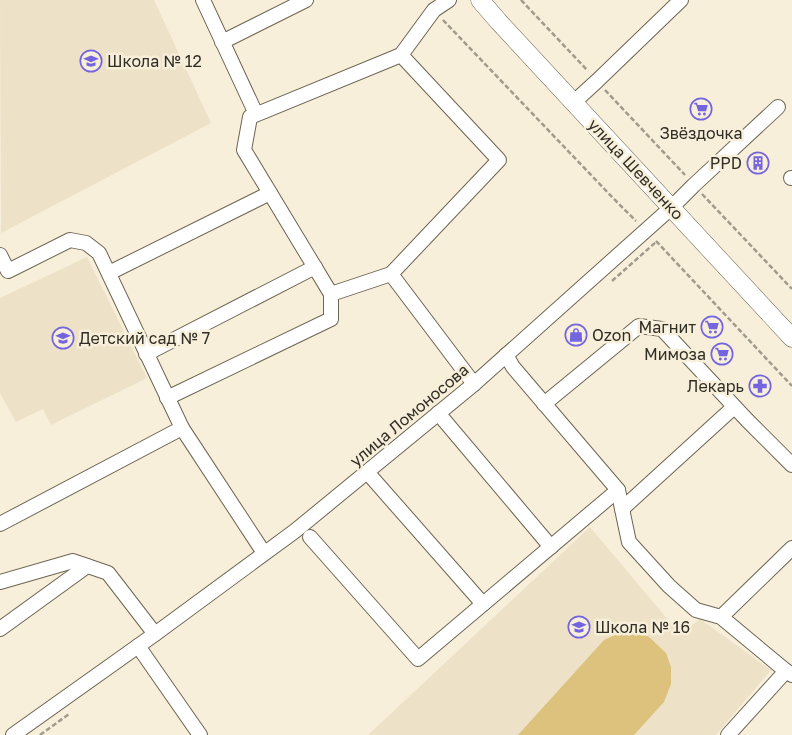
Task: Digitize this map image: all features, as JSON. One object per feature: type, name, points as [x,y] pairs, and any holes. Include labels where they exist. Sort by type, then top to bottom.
[{"type":"main road","name":"улица Шевченко","points":[[480,0],[792,338]]},
{"type":"street","points":[[203,0],[256,114]]},
{"type":"street","points":[[222,42],[306,0]]},
{"type":"street","points":[[167,398],[331,319],[331,294],[244,150],[250,117],[401,54],[434,10],[449,0]]},
{"type":"street","points":[[574,102],[681,0]]},
{"type":"street","points":[[331,294],[391,274],[499,160],[401,54]]},
{"type":"street","name":"улица Ломоносова","points":[[13,735],[295,531],[367,472],[506,356],[672,207],[694,184],[778,107]]},
{"type":"street","points":[[109,273],[270,193]]},
{"type":"street","points":[[0,255],[8,271],[70,240],[86,243],[99,253],[182,428],[264,554]]},
{"type":"street","points":[[146,354],[315,267]]},
{"type":"street","points":[[391,274],[474,384]]},
{"type":"street","points":[[544,404],[639,326],[662,329],[734,407],[792,465]]},
{"type":"street","points":[[506,356],[513,368],[618,490],[629,542],[669,586],[696,610],[721,617],[789,673],[728,735]]},
{"type":"street","points":[[622,509],[734,407]]},
{"type":"street","points":[[438,413],[551,547]]},
{"type":"street","points":[[0,524],[182,428]]},
{"type":"street","points":[[367,472],[483,604]]},
{"type":"street","points":[[310,537],[418,660],[618,490]]},
{"type":"street","points":[[721,617],[792,548]]},
{"type":"street","points":[[0,582],[73,561],[108,573],[155,634]]},
{"type":"street","points":[[0,629],[87,566]]},
{"type":"street","points":[[138,646],[200,735]]},
{"type":"path","points":[[521,0],[792,289]]},
{"type":"path","points":[[434,10],[613,198],[646,230],[792,386]]},
{"type":"shaded area","name":"Школа № 12","points":[[0,0],[154,0],[211,123],[1,233]]},
{"type":"shaded area","name":"Детский сад № 7","points":[[87,257],[147,378],[51,425],[43,409],[16,422],[0,393],[0,298]]},
{"type":"shaded area","name":"Школа № 16","points":[[590,527],[680,634],[700,619],[771,670],[716,735],[368,735]]},
{"type":"shaded area","points":[[621,632],[648,636],[666,653],[671,667],[671,684],[664,702],[634,735],[518,735],[604,640]]},
{"type":"place","name":"Школа № 12","points":[[91,61]]},
{"type":"place","name":"Звёздочка","points":[[701,109]]},
{"type":"place","name":"PPD","points":[[758,163]]},
{"type":"place","name":"Магнит","points":[[712,327]]},
{"type":"place","name":"Ozon","points":[[576,335]]},
{"type":"place","name":"Детский сад № 7","points":[[63,338]]},
{"type":"place","name":"Мимоза","points":[[722,354]]},
{"type":"place","name":"Лекарь","points":[[760,386]]},
{"type":"place","name":"Школа № 16","points":[[579,627]]}]
